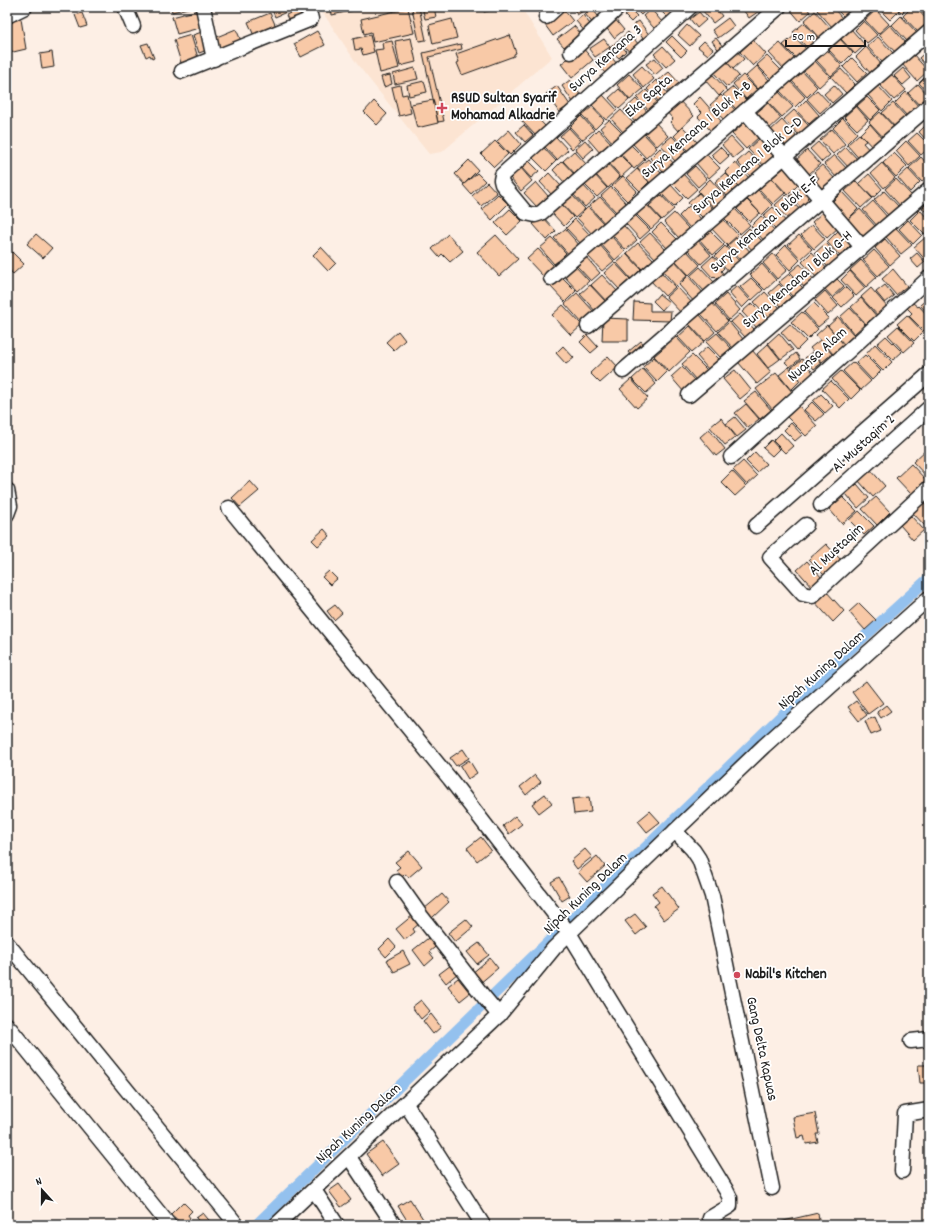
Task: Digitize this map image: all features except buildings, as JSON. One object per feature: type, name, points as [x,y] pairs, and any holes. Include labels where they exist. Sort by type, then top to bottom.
[{"type":"street","points":[[7,16],[25,7]]},
{"type":"street","points":[[125,7],[133,26]]},
{"type":"street","points":[[203,7],[214,60]]},
{"type":"street","points":[[546,17],[557,7]]},
{"type":"street","points":[[570,52],[619,7]]},
{"type":"street","name":"Surya Kencana 3","points":[[541,213],[536,215],[526,213],[502,184],[502,175],[690,7]]},
{"type":"street","name":"Eka Sapta","points":[[541,213],[779,7]]},
{"type":"street","name":"Surya Kencana 1 Blok A-B","points":[[551,278],[866,7]]},
{"type":"street","points":[[182,71],[214,60],[310,13]]},
{"type":"street","name":"Surya Kencana 1 Blok C-D","points":[[588,326],[929,32]]},
{"type":"street","name":"Surya Kencana 1 Blok E-F","points":[[623,371],[929,106]]},
{"type":"street","points":[[745,111],[862,247]]},
{"type":"street","name":"Surya Kencana 1 Blok G-H","points":[[689,395],[929,190]]},
{"type":"street","name":"Nuansa Alam","points":[[730,457],[929,278]]},
{"type":"street","points":[[756,526],[929,374]]},
{"type":"street","name":"Al Mustaqim 2","points":[[821,505],[929,408]]},
{"type":"street","name":"Al Mustaqim","points":[[806,525],[770,557],[803,594],[812,596],[929,488]]},
{"type":"street","points":[[7,490],[10,506],[7,514]]},
{"type":"street","points":[[228,508],[450,778],[566,929],[730,1198],[730,1206],[710,1218]]},
{"type":"street","name":"Nipah Kuning Dalam","points":[[276,1225],[406,1104],[492,1006],[554,948],[566,929],[675,831],[764,746],[929,598]]},
{"type":"street","name":"Gang Delta Kapuas","points":[[675,831],[693,850],[699,859],[712,896],[772,1188]]},
{"type":"street","points":[[397,882],[421,916],[492,1006]]},
{"type":"street","points":[[7,943],[237,1225]]},
{"type":"street","points":[[7,1025],[169,1225]]},
{"type":"street","points":[[911,1041],[929,1039]]},
{"type":"street","points":[[406,1104],[483,1225]]},
{"type":"street","points":[[902,1171],[905,1114],[929,1110]]},
{"type":"street","points":[[349,1157],[394,1225]]},
{"type":"street","points":[[314,1190],[337,1225]]},
{"type":"shaded area","name":"RSUD Sultan Syarif Mohamad Alkadrie","points":[[319,7],[521,7],[552,57],[442,152],[429,154],[357,64]]},
{"type":"waterway","points":[[256,1225],[844,655],[929,578]]},
{"type":"place","name":"RSUD Sultan Syarif Mohamad Alkadrie","points":[[442,108]]},
{"type":"place","name":"Nabil's Kitchen","points":[[737,975]]}]
